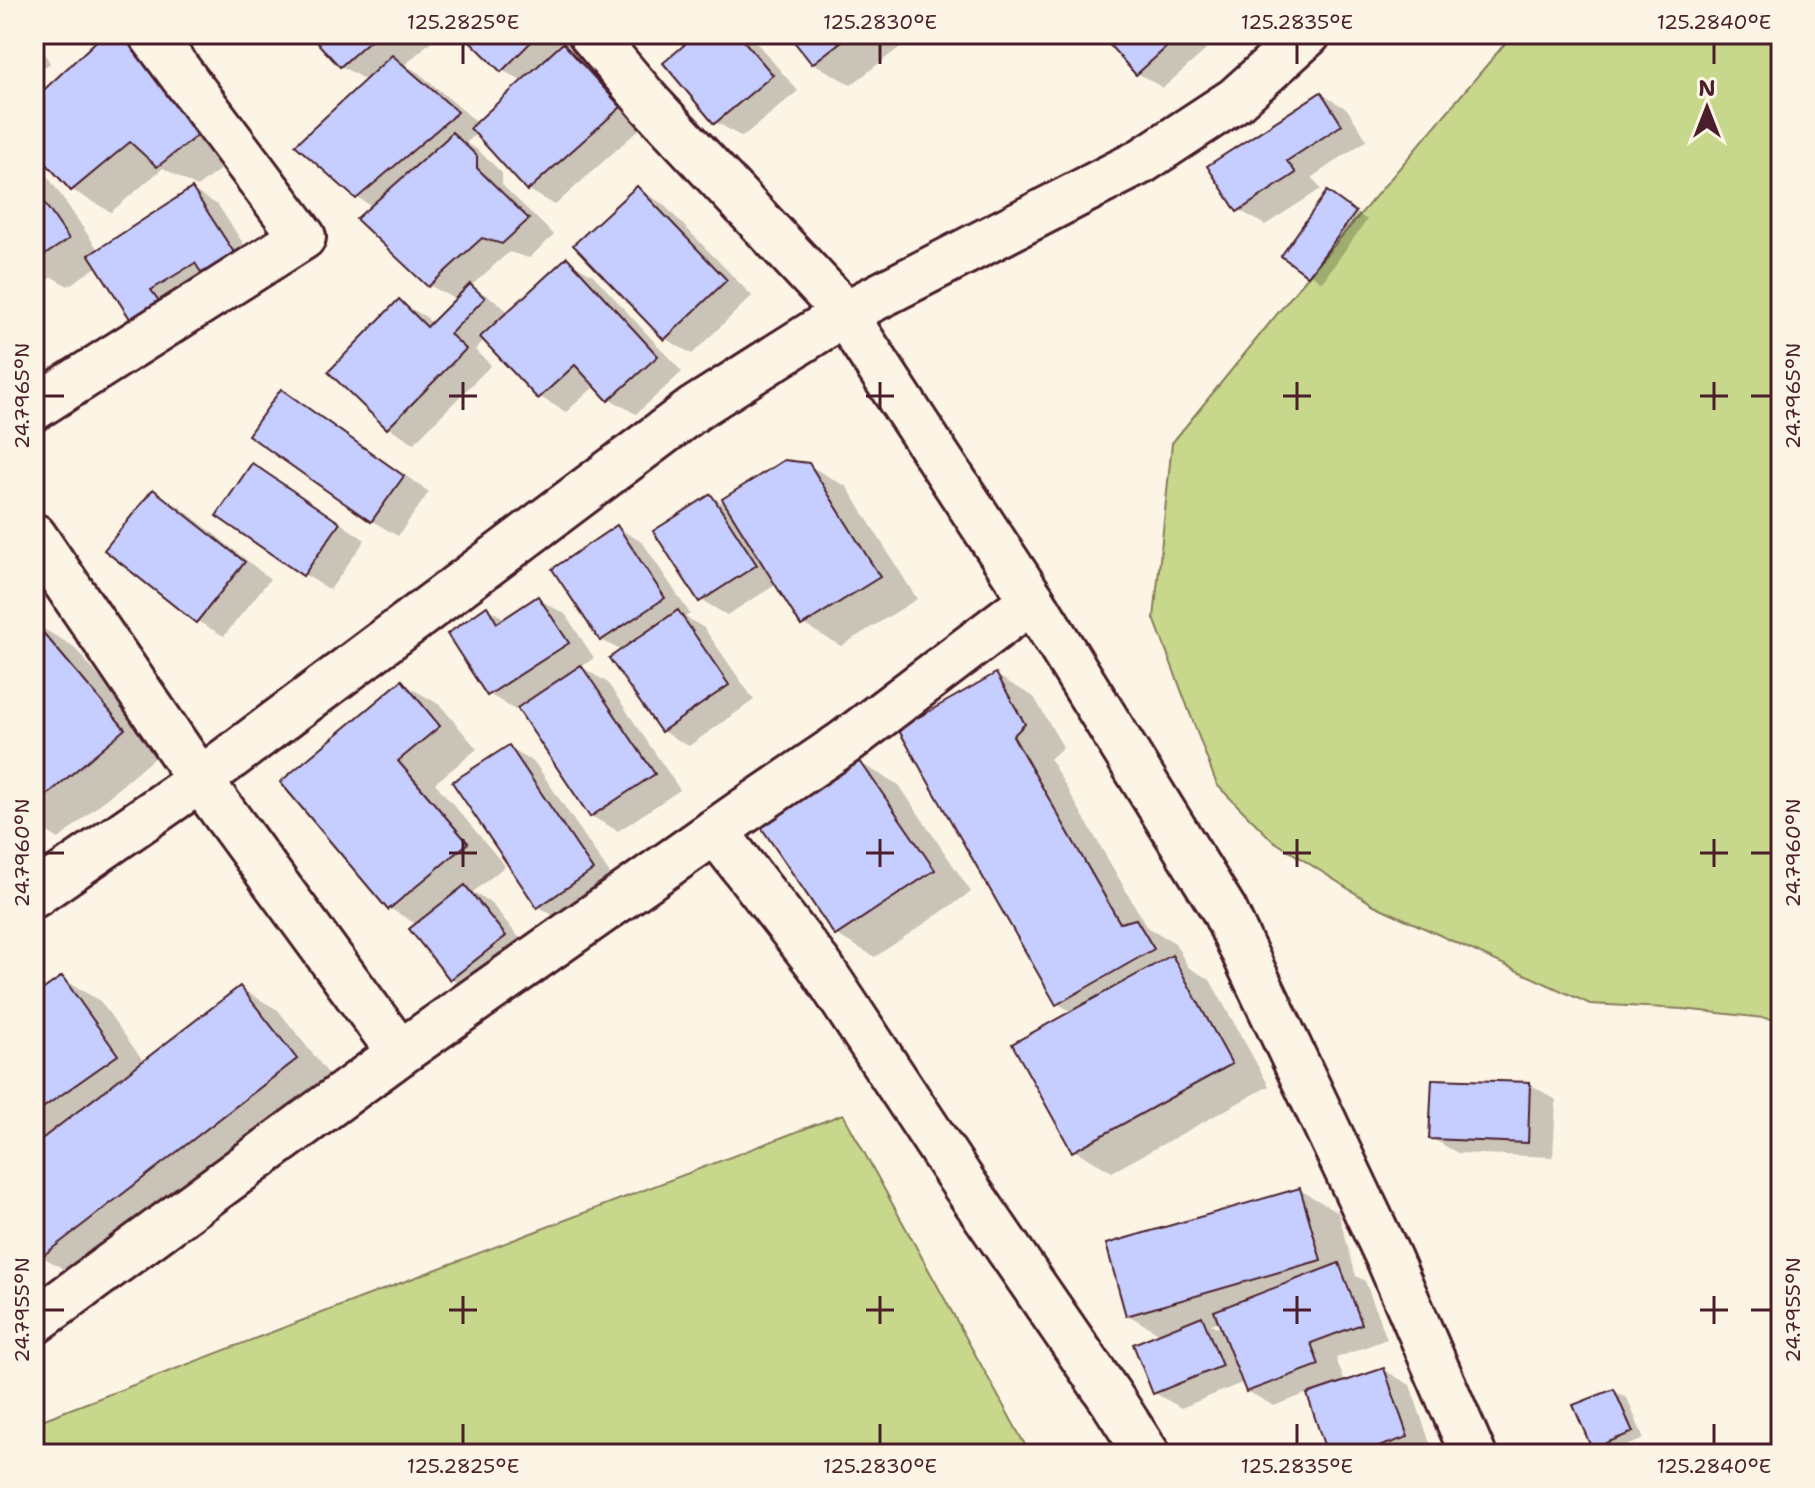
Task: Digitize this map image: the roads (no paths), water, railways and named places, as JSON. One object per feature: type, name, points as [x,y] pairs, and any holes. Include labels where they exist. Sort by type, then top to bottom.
[{"type":"street","points":[[34,408],[303,237],[151,34]]},
{"type":"street","points":[[591,34],[650,104],[844,314],[1032,600],[1224,910],[1389,1259],[1473,1454]]},
{"type":"street","points":[[34,895],[200,780],[694,409],[844,314],[1142,161],[1235,100],[1308,34]]},
{"type":"street","points":[[34,536],[200,780],[400,1053]]},
{"type":"street","points":[[34,1322],[400,1053],[844,743],[1032,600]]},
{"type":"street","points":[[715,831],[820,966],[1147,1454]]}]
